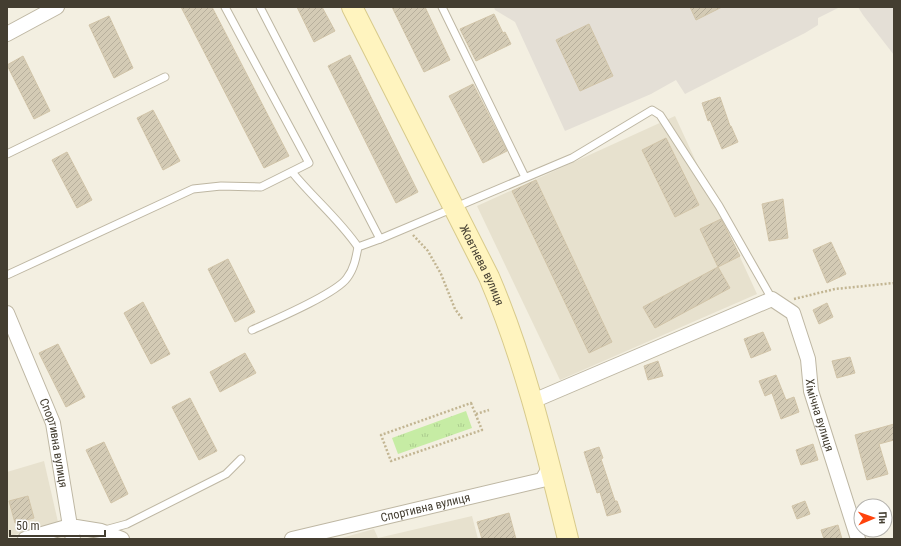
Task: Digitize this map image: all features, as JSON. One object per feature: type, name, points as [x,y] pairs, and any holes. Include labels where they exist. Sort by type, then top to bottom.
[{"type":"main road","name":"Жовтнева вулиця","points":[[352,7],[489,277],[506,316],[533,401],[568,539]]},
{"type":"street","points":[[7,34],[52,8]]},
{"type":"street","points":[[533,401],[775,302]]},
{"type":"street","name":"Хімічна вулиця","points":[[775,302],[793,313],[808,359],[811,391],[858,539]]},
{"type":"street","name":"Спортивна вулиця","points":[[7,313],[52,423],[71,532]]},
{"type":"street","name":"Спортивна вулиця","points":[[292,539],[542,480],[550,466]]},
{"type":"street","points":[[25,539],[71,532],[101,531],[122,539]]},
{"type":"lane","points":[[7,275],[193,189],[221,186],[261,187],[309,163],[225,7]]},
{"type":"lane","points":[[260,7],[380,239]]},
{"type":"lane","points":[[442,7],[526,177]]},
{"type":"lane","points":[[7,154],[165,77]]},
{"type":"lane","points":[[358,246],[407,228],[572,158],[652,110],[660,115],[719,206],[775,302]]},
{"type":"lane","points":[[252,330],[316,299],[347,279],[356,262],[358,246],[346,230],[312,196],[292,172]]},
{"type":"lane","points":[[101,531],[127,524],[226,474],[241,459]]},
{"type":"path","points":[[407,228],[428,251],[441,274],[455,309],[463,320]]},
{"type":"path","points":[[775,302],[835,288],[894,283]]},
{"type":"path","points":[[471,403],[476,414],[482,430],[391,461],[381,435],[471,403]]},
{"type":"path","points":[[476,414],[489,410]]},
{"type":"shaded area","points":[[494,7],[840,7],[818,18],[818,25],[805,33],[685,94],[676,80],[651,94],[565,131],[515,22],[495,10]]},
{"type":"shaded area","points":[[858,7],[894,7],[894,55],[863,15]]},
{"type":"shaded area","points":[[675,116],[757,294],[560,380],[477,206]]},
{"type":"shaded area","points":[[44,461],[58,522],[7,537],[7,472]]},
{"type":"shaded area","points":[[472,516],[478,539],[338,539],[374,529],[378,538]]},
{"type":"green space","points":[[466,411],[472,428],[398,454],[392,438]]},
{"type":"building","points":[[181,7],[212,7],[289,156],[264,168]]},
{"type":"building","points":[[297,7],[322,7],[335,31],[314,42]]},
{"type":"building","points":[[392,7],[425,7],[450,60],[424,72]]},
{"type":"building","points":[[690,7],[722,7],[696,20]]},
{"type":"building","points":[[494,14],[503,33],[505,32],[511,44],[476,61],[460,29]]},
{"type":"building","points":[[109,16],[133,68],[114,78],[89,25]]},
{"type":"building","points":[[589,24],[613,76],[580,91],[556,40]]},
{"type":"building","points":[[350,55],[418,192],[396,203],[328,66]]},
{"type":"building","points":[[23,56],[50,111],[34,119],[7,65]]},
{"type":"building","points":[[473,84],[507,151],[483,163],[449,96]]},
{"type":"building","points":[[720,97],[730,126],[738,142],[722,149],[710,120],[708,121],[702,103]]},
{"type":"building","points":[[153,110],[180,161],[163,170],[137,118]]},
{"type":"building","points":[[666,138],[699,205],[675,217],[642,150]]},
{"type":"building","points":[[67,152],[92,200],[77,208],[52,160]]},
{"type":"building","points":[[536,180],[612,342],[589,353],[512,191]]},
{"type":"building","points":[[783,199],[788,238],[769,241],[762,204]]},
{"type":"building","points":[[721,219],[740,256],[718,267],[700,229]]},
{"type":"building","points":[[831,242],[846,274],[827,283],[813,250]]},
{"type":"building","points":[[228,259],[255,312],[235,322],[208,269]]},
{"type":"building","points":[[718,267],[730,288],[655,328],[643,307]]},
{"type":"building","points":[[143,302],[170,354],[151,364],[124,313]]},
{"type":"building","points":[[827,303],[833,317],[819,324],[813,310]]},
{"type":"building","points":[[763,332],[771,350],[751,358],[744,339]]},
{"type":"building","points":[[58,344],[85,397],[66,407],[39,353]]},
{"type":"building","points":[[245,353],[256,373],[220,392],[210,372]]},
{"type":"building","points":[[850,357],[855,373],[837,378],[832,361]]},
{"type":"building","points":[[658,361],[663,376],[648,380],[644,366]]},
{"type":"building","points":[[776,375],[786,400],[794,397],[799,412],[781,419],[772,393],[765,396],[759,381]]},
{"type":"building","points":[[190,398],[217,451],[199,460],[172,407]]},
{"type":"building","points":[[894,424],[894,440],[879,444],[888,474],[867,480],[855,435]]},
{"type":"building","points":[[104,442],[128,494],[111,503],[86,450]]},
{"type":"building","points":[[813,444],[818,460],[801,465],[796,450]]},
{"type":"building","points":[[599,447],[603,458],[601,459],[615,501],[617,501],[621,512],[607,516],[600,492],[597,493],[584,452]]},
{"type":"building","points":[[28,496],[34,518],[15,523],[9,501]]},
{"type":"building","points":[[805,501],[810,514],[797,519],[792,506]]},
{"type":"building","points":[[509,513],[516,539],[482,539],[477,522]]},
{"type":"building","points":[[838,525],[842,539],[824,539],[821,530]]}]
